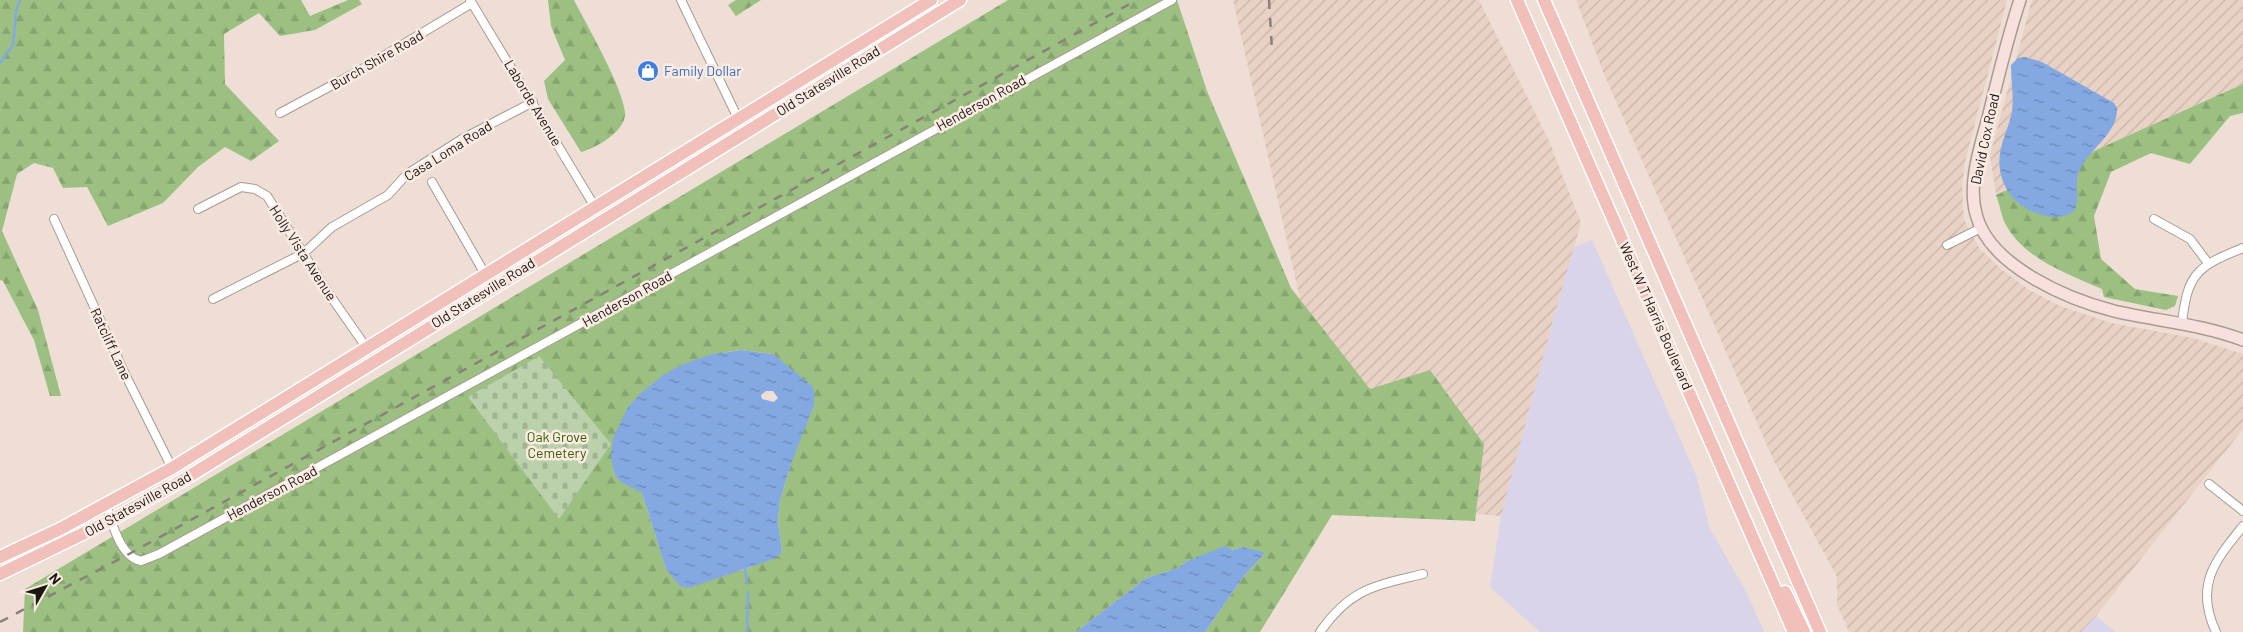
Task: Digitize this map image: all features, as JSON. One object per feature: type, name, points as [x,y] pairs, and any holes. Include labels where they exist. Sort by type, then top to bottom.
[{"type":"main road","name":"Old Statesville Road","points":[[0,557],[106,505],[172,468],[931,0]]},
{"type":"main road","name":"Old Statesville Road","points":[[0,574],[111,520],[183,480],[960,0]]},
{"type":"main road","name":"West W T Harris Boulevard","points":[[1517,0],[1794,632]]},
{"type":"main road","name":"West W T Harris Boulevard","points":[[1544,0],[1820,632]]},
{"type":"main road","name":"David Cox Road","points":[[2020,0],[1978,158],[1973,194],[1976,216],[1981,228],[1993,246],[2007,259],[2032,277],[2068,296],[2114,311],[2216,331],[2243,340]]},
{"type":"main road","points":[[1757,548],[1784,589],[1804,632]]},
{"type":"street","points":[[681,0],[745,132]]},
{"type":"street","name":"Henderson Road","points":[[106,505],[125,548],[133,558],[141,561],[159,554],[1172,0]]},
{"type":"street","name":"Laborde Avenue","points":[[470,2],[596,207]]},
{"type":"street","name":"Burch Shire Road","points":[[280,113],[357,72],[470,2]]},
{"type":"street","name":"Casa Loma Road","points":[[213,299],[304,253],[332,227],[388,196],[407,174],[462,139],[533,102]]},
{"type":"street","points":[[432,182],[486,274]]},
{"type":"street","name":"Holly Vista Avenue","points":[[198,209],[242,186],[255,189],[266,196],[366,347]]},
{"type":"street","name":"Ratcliff Lane","points":[[54,219],[124,372],[172,468]]},
{"type":"street","points":[[2154,219],[2190,239],[2208,262]]},
{"type":"street","points":[[1947,245],[1981,228]]},
{"type":"street","points":[[2182,324],[2184,298],[2191,282],[2200,270],[2208,262],[2243,248]]},
{"type":"street","points":[[2209,484],[2243,511]]},
{"type":"street","points":[[2216,632],[2208,606],[2207,589],[2210,576],[2216,561],[2243,526]]},
{"type":"street","points":[[1323,631],[1341,606],[1356,595],[1373,587],[1423,574]]},
{"type":"shaded area","points":[[1233,0],[1479,0],[1549,141],[1581,223],[1501,516],[1346,504]]},
{"type":"shaded area","points":[[1576,0],[2007,0],[1965,162],[1962,186],[1964,220],[1979,248],[2001,269],[2029,290],[2060,306],[2111,323],[2193,338],[2243,354],[2243,429],[2096,616],[2081,632],[1849,632],[1837,605],[1837,577],[1773,459],[1604,74]]},
{"type":"shaded area","points":[[2032,0],[2243,0],[2243,84],[1996,195],[1990,155]]},
{"type":"shaded area","points":[[1592,240],[1696,475],[1710,529],[1746,591],[1764,632],[1540,632],[1490,587],[1501,516],[1574,247]]},
{"type":"shaded area","points":[[2096,616],[2115,632],[2081,632]]},
{"type":"green space","points":[[0,0],[301,0],[310,16],[348,0],[359,0],[362,4],[315,30],[280,36],[259,13],[224,34],[225,84],[279,141],[251,161],[225,147],[198,167],[163,203],[108,226],[87,187],[63,188],[53,168],[34,163],[17,174],[2,231],[38,310],[61,396],[50,396],[34,340],[3,281],[0,280]]},
{"type":"green space","points":[[548,0],[574,0],[611,73],[623,102],[625,113],[621,126],[602,143],[581,152],[548,99],[544,81],[565,60],[551,26]]},
{"type":"green space","points":[[736,0],[761,0],[736,16],[728,5]]},
{"type":"green space","points":[[1008,0],[1177,0],[1207,91],[1291,288],[1370,389],[1430,370],[1484,444],[1475,521],[1332,515],[1260,632],[1205,632],[1244,576],[1264,554],[1243,547],[1187,561],[1178,568],[1146,578],[1076,632],[23,632],[25,589]],"holes":[[[741,350],[773,354],[792,371],[791,464],[780,500],[778,522],[782,552],[746,569],[734,572],[666,569],[642,493],[615,475],[612,448],[621,423],[642,393],[656,381],[688,364],[705,357]]]},
{"type":"green space","points":[[2243,84],[2243,113],[2230,116],[2190,164],[2151,153],[2111,172],[2094,216],[2101,259],[2135,289],[2178,296],[2175,306],[2166,310],[2104,297],[2102,289],[2061,271],[2034,255],[2012,234],[2004,221],[1996,195]]},
{"type":"green space","name":"Oak Grove Cemetery","points":[[539,356],[611,444],[559,519],[468,397]]},
{"type":"water","points":[[2025,57],[2042,62],[2114,103],[2117,108],[2116,117],[2109,133],[2081,167],[2077,178],[2075,210],[2067,215],[2058,217],[2048,216],[2028,209],[2011,196],[2002,177],[2000,155],[2013,105],[2011,65],[2018,58]]},
{"type":"water","points":[[741,350],[773,354],[812,386],[814,405],[791,464],[780,500],[778,522],[782,552],[776,558],[689,588],[680,586],[666,569],[642,493],[621,482],[615,475],[611,455],[613,438],[628,407],[641,393],[662,376],[679,366],[709,355]],"holes":[[[766,391],[773,391],[778,398],[774,402],[762,399],[761,395]]]},
{"type":"water","points":[[1225,546],[1232,550],[1243,547],[1265,553],[1244,576],[1205,632],[1076,632],[1146,578],[1178,568],[1187,561]]},
{"type":"waterway","points":[[0,63],[13,45],[16,11],[20,0]]},
{"type":"waterway","points":[[745,566],[747,584]]},
{"type":"waterway","points":[[747,632],[748,592]]},
{"type":"railway","points":[[0,622],[129,554],[1137,0]]},
{"type":"railway","points":[[1269,0],[1272,50]]},
{"type":"place","name":"Family Dollar","points":[[648,71]]}]
